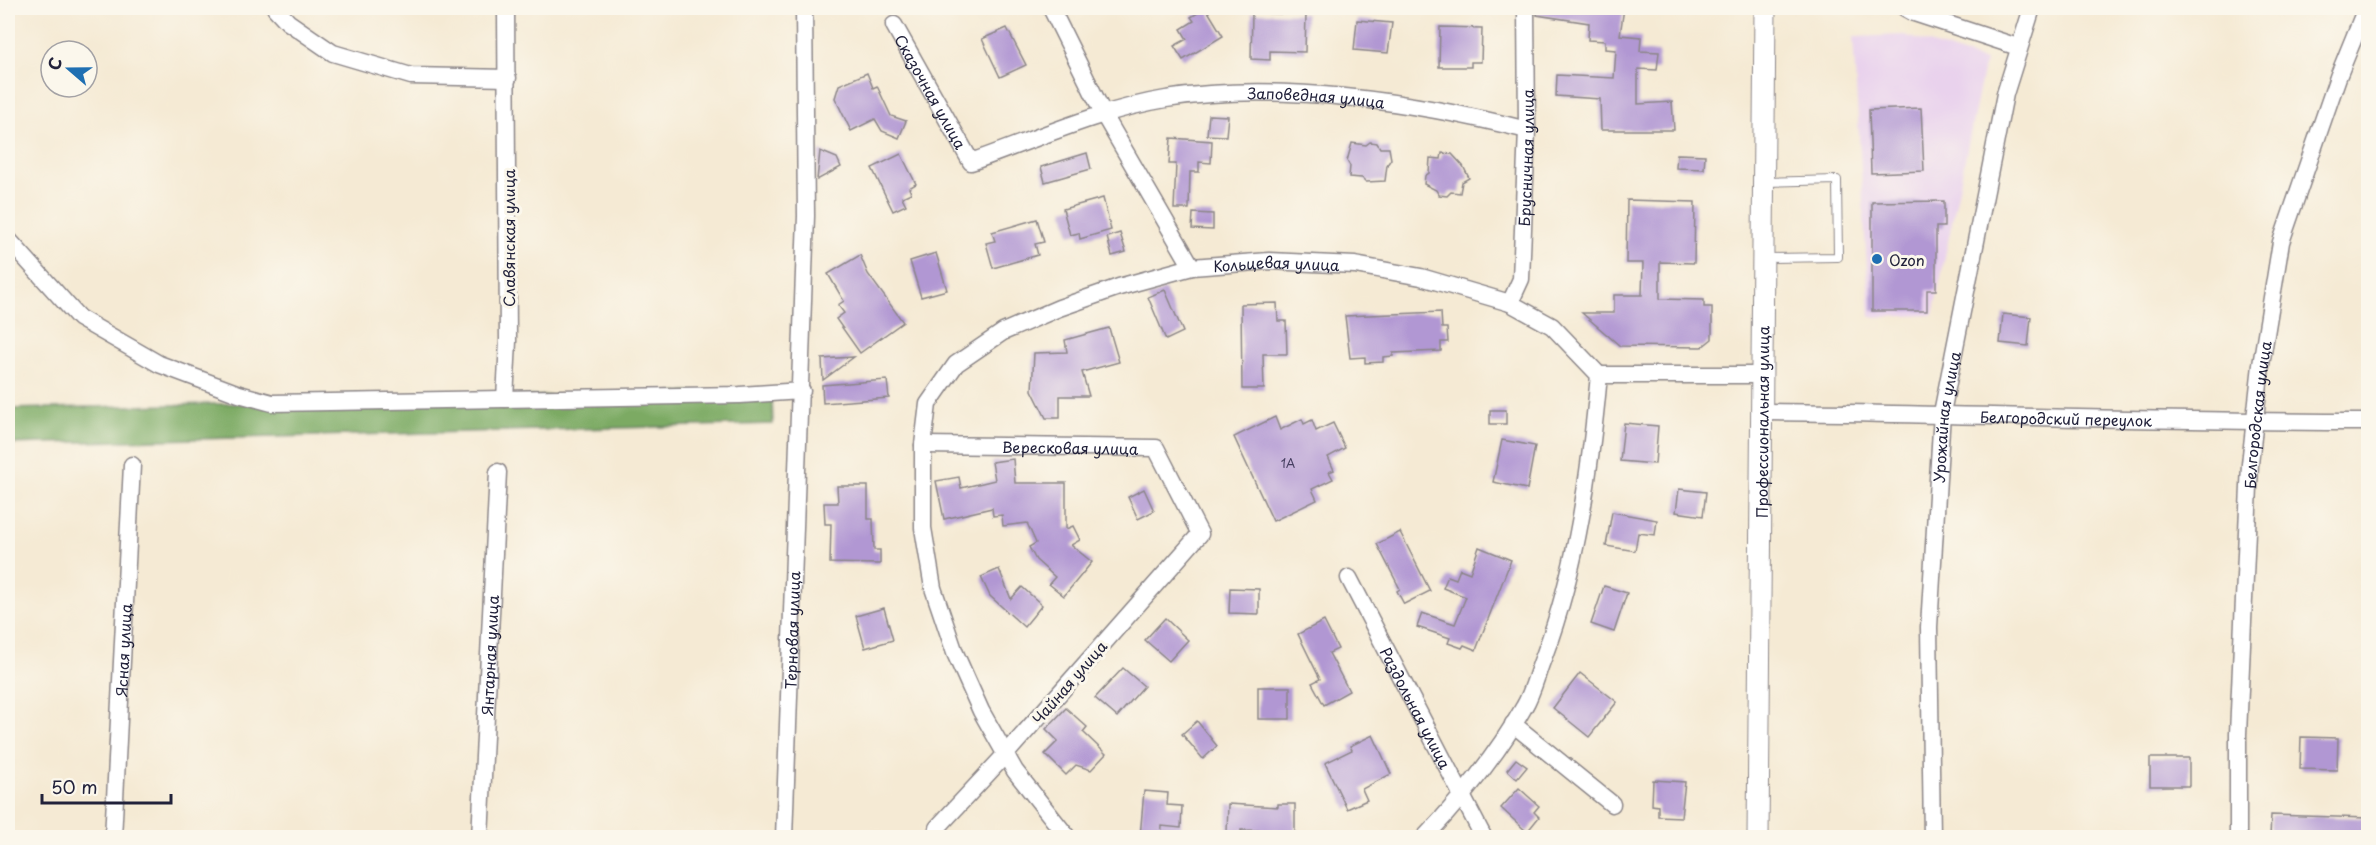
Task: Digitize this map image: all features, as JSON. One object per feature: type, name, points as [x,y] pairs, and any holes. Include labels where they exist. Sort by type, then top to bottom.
[{"type":"street","points":[[275,8],[288,21],[333,53],[411,76],[507,78]]},
{"type":"street","name":"Славянская улица","points":[[505,399],[508,341],[506,8]]},
{"type":"street","name":"Терновая улица","points":[[784,837],[802,391],[806,216],[804,8]]},
{"type":"street","points":[[1051,8],[1104,115],[1192,267]]},
{"type":"street","name":"Брусничная улица","points":[[1510,303],[1521,279],[1527,130],[1526,8]]},
{"type":"street","name":"Профессиональная улица","points":[[1758,837],[1764,412],[1762,375],[1765,8]]},
{"type":"street","points":[[1905,8],[2018,47]]},
{"type":"street","name":"Урожайная улица","points":[[1932,837],[1929,627],[1942,413],[1986,184],[2018,47],[2032,8]]},
{"type":"street","name":"Белгородская улица","points":[[2238,837],[2238,734],[2253,422],[2281,242],[2338,77],[2366,8]]},
{"type":"street","name":"Сказочная улица","points":[[894,25],[971,162],[1104,115]]},
{"type":"street","name":"Заповедная улица","points":[[1104,115],[1166,99],[1256,92],[1458,112],[1527,130]]},
{"type":"street","points":[[8,240],[80,318],[159,364],[239,394],[272,403],[802,391]]},
{"type":"street","name":"Кольцевая улица","points":[[1068,837],[1005,755],[981,711],[955,654],[933,588],[923,528],[923,445],[928,404],[956,364],[1003,332],[1059,308],[1119,287],[1192,267],[1269,261],[1355,265],[1421,277],[1510,303],[1552,326],[1599,375]]},
{"type":"street","points":[[1424,837],[1463,797],[1525,706],[1551,636],[1574,560],[1593,443],[1599,375],[1762,375]]},
{"type":"street","name":"Белгородский переулок","points":[[1764,412],[1942,413],[2253,422],[2368,422]]},
{"type":"street","name":"Вересковая улица","points":[[923,445],[1156,448],[1200,534]]},
{"type":"street","name":"Ясная улица","points":[[113,837],[132,465]]},
{"type":"street","name":"Янтарная улица","points":[[480,837],[498,472]]},
{"type":"street","name":"Чайная улица","points":[[937,828],[1005,755],[1200,534]]},
{"type":"street","name":"Раздольная улица","points":[[1349,578],[1484,837]]},
{"type":"street","points":[[1513,724],[1612,804]]},
{"type":"lane","points":[[1764,258],[1838,257],[1837,180],[1765,182]]},
{"type":"shaded area","points":[[1904,35],[1985,61],[1933,315],[1870,317],[1853,37]]},
{"type":"green space","points":[[744,391],[772,397],[773,424],[8,444],[8,409]]},
{"type":"building","points":[[1206,8],[1223,36],[1183,60],[1174,46],[1187,39],[1181,29],[1194,21],[1191,17]]},
{"type":"building","points":[[1538,8],[1624,8],[1620,35],[1641,37],[1640,51],[1659,52],[1657,70],[1638,69],[1638,104],[1672,102],[1674,130],[1601,130],[1600,99],[1556,96],[1557,75],[1614,78],[1616,50],[1605,49],[1605,41],[1588,40],[1589,23],[1537,15]]},
{"type":"building","points":[[1252,13],[1306,14],[1305,52],[1270,51],[1270,60],[1251,59]]},
{"type":"building","points":[[1357,20],[1392,23],[1388,53],[1354,50]]},
{"type":"building","points":[[1440,27],[1482,28],[1481,62],[1471,62],[1471,67],[1439,67]]},
{"type":"building","points":[[1007,28],[1026,65],[1000,77],[982,39]]},
{"type":"building","points":[[867,73],[873,88],[877,86],[891,116],[906,121],[899,138],[882,131],[875,119],[851,131],[835,98],[839,85]]},
{"type":"building","points":[[1921,108],[1924,171],[1871,173],[1869,110]]},
{"type":"building","points":[[1209,115],[1228,116],[1226,136],[1207,135]]},
{"type":"building","points":[[1171,138],[1212,141],[1211,163],[1199,162],[1199,172],[1190,172],[1189,209],[1174,209],[1176,164],[1169,164]]},
{"type":"building","points":[[1370,142],[1377,143],[1380,148],[1389,148],[1391,159],[1387,165],[1385,181],[1366,182],[1362,178],[1349,177],[1350,166],[1347,161],[1352,143],[1366,145]]},
{"type":"building","points":[[820,151],[837,158],[841,167],[817,180]]},
{"type":"building","points":[[1087,153],[1091,169],[1045,182],[1041,167]]},
{"type":"building","points":[[1442,153],[1452,154],[1463,166],[1469,178],[1462,182],[1460,193],[1451,192],[1447,196],[1439,195],[1436,190],[1424,184],[1425,176],[1429,173],[1430,158],[1441,159]]},
{"type":"building","points":[[901,154],[916,184],[909,188],[911,193],[902,197],[906,205],[893,211],[872,168]]},
{"type":"building","points":[[1677,154],[1705,155],[1704,169],[1676,168]]},
{"type":"building","points":[[1103,198],[1111,230],[1080,239],[1079,233],[1070,235],[1063,209]]},
{"type":"building","points":[[1627,200],[1695,202],[1694,263],[1660,262],[1660,299],[1704,300],[1704,307],[1712,307],[1712,339],[1702,347],[1620,346],[1582,313],[1614,313],[1614,295],[1642,295],[1643,263],[1626,263]]},
{"type":"building","points":[[1944,201],[1944,227],[1936,227],[1936,290],[1927,290],[1927,311],[1872,311],[1872,202]]},
{"type":"building","points":[[1193,213],[1213,214],[1213,230],[1192,229]]},
{"type":"building","points":[[1037,219],[1044,242],[1035,244],[1038,255],[993,268],[986,243],[995,241],[992,232]]},
{"type":"building","points":[[1120,233],[1126,252],[1112,256],[1107,237]]},
{"type":"building","points":[[936,253],[947,290],[921,297],[910,261]]},
{"type":"building","points":[[860,255],[868,274],[903,322],[860,353],[836,319],[844,313],[838,305],[844,301],[828,274]]},
{"type":"building","points":[[1165,290],[1183,332],[1166,340],[1148,297]]},
{"type":"building","points":[[1277,303],[1278,321],[1286,321],[1287,354],[1263,354],[1264,389],[1242,389],[1241,304]]},
{"type":"building","points":[[1441,312],[1442,328],[1447,328],[1448,342],[1441,342],[1441,351],[1393,353],[1393,356],[1383,357],[1383,362],[1365,363],[1365,357],[1350,358],[1345,316]]},
{"type":"building","points":[[2003,314],[2031,317],[2028,346],[2000,343]]},
{"type":"building","points":[[1109,328],[1119,362],[1082,372],[1089,396],[1060,396],[1060,418],[1046,418],[1032,390],[1034,353],[1067,352],[1065,340]]},
{"type":"building","points":[[854,357],[823,380],[822,359]]},
{"type":"building","points":[[887,380],[889,398],[823,403],[822,385]]},
{"type":"building","points":[[1490,410],[1506,410],[1506,424],[1490,424]]},
{"type":"building","points":[[1275,417],[1280,430],[1302,419],[1304,424],[1312,420],[1316,431],[1333,423],[1345,448],[1328,457],[1334,470],[1329,472],[1333,479],[1312,489],[1317,500],[1273,521],[1234,437]]},
{"type":"building","points":[[1624,423],[1658,426],[1655,464],[1620,461]]},
{"type":"building","points":[[1502,440],[1535,446],[1527,489],[1493,482]]},
{"type":"building","points":[[1013,459],[1015,483],[1066,483],[1066,529],[1073,526],[1080,540],[1071,545],[1092,562],[1064,596],[1049,584],[1055,577],[1036,560],[1029,547],[1036,543],[1027,523],[1003,526],[1002,515],[993,516],[992,508],[944,519],[936,481],[959,477],[961,488],[995,480],[992,462]]},
{"type":"building","points":[[837,486],[868,486],[868,519],[873,519],[874,550],[880,550],[880,564],[830,563],[831,524],[825,524],[824,503],[838,503]]},
{"type":"building","points":[[1144,489],[1154,511],[1138,519],[1128,497]]},
{"type":"building","points":[[1679,489],[1706,492],[1703,516],[1676,512]]},
{"type":"building","points":[[1612,512],[1657,520],[1655,535],[1638,533],[1635,551],[1606,546]]},
{"type":"building","points":[[1400,532],[1430,591],[1404,604],[1397,591],[1400,589],[1377,544]]},
{"type":"building","points":[[1479,547],[1511,560],[1476,650],[1464,645],[1462,648],[1448,643],[1450,638],[1417,627],[1422,613],[1455,624],[1466,597],[1443,588],[1448,576],[1456,579],[1460,569],[1470,573]]},
{"type":"building","points":[[999,569],[1011,599],[1022,587],[1042,605],[1024,627],[990,596],[981,577]]},
{"type":"building","points":[[1604,586],[1627,593],[1614,632],[1591,624]]},
{"type":"building","points":[[1230,588],[1259,589],[1259,614],[1229,613]]},
{"type":"building","points":[[884,608],[893,640],[865,648],[856,616]]},
{"type":"building","points":[[1165,618],[1188,640],[1169,661],[1145,640]]},
{"type":"building","points":[[1324,621],[1338,649],[1329,653],[1349,691],[1324,705],[1312,683],[1320,679],[1298,634]]},
{"type":"building","points":[[1123,668],[1144,686],[1117,717],[1095,698]]},
{"type":"building","points":[[1580,673],[1617,702],[1589,737],[1553,708]]},
{"type":"building","points":[[1258,687],[1290,687],[1290,719],[1258,719]]},
{"type":"building","points":[[1066,708],[1087,727],[1083,732],[1106,754],[1091,770],[1076,765],[1066,775],[1045,754],[1058,741],[1046,729]]},
{"type":"building","points":[[1197,721],[1217,746],[1203,759],[1182,734]]},
{"type":"building","points":[[1373,735],[1391,774],[1362,789],[1367,800],[1347,809],[1325,763],[1352,750],[1350,746]]},
{"type":"building","points":[[2301,737],[2338,738],[2337,770],[2300,769]]},
{"type":"building","points":[[2150,758],[2189,758],[2189,786],[2150,786]]},
{"type":"building","points":[[1516,759],[1527,767],[1517,779],[1507,770]]},
{"type":"building","points":[[1653,780],[1685,782],[1681,817],[1658,816],[1658,806],[1652,805]]},
{"type":"building","points":[[1519,788],[1539,806],[1534,812],[1539,817],[1527,832],[1501,808]]},
{"type":"building","points":[[1144,791],[1168,793],[1167,805],[1182,806],[1181,828],[1162,826],[1161,837],[1140,837]]},
{"type":"building","points":[[1228,804],[1278,807],[1278,804],[1295,804],[1295,837],[1278,837],[1278,831],[1241,830],[1241,834],[1227,833]]},
{"type":"building","points":[[2271,815],[2368,818],[2368,837],[2270,837]]},
{"type":"place","name":"Ozon","points":[[1877,259]]}]
